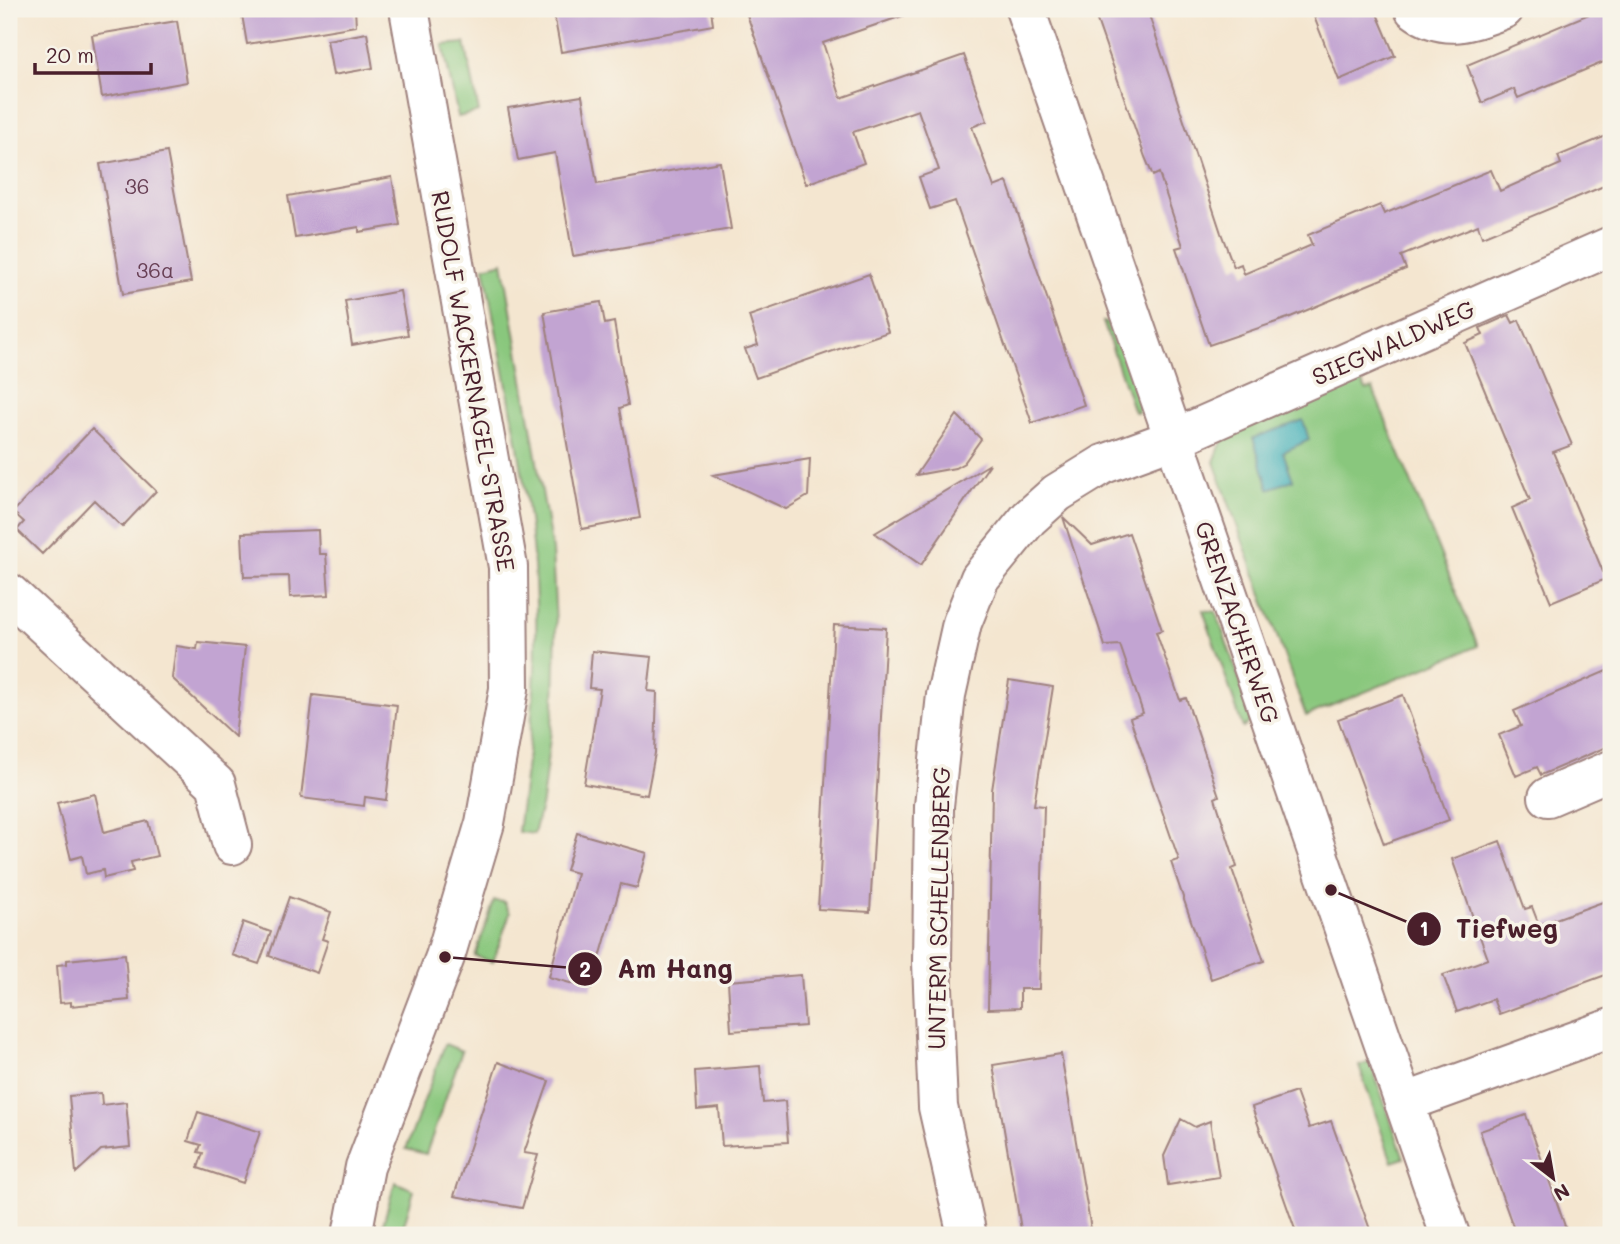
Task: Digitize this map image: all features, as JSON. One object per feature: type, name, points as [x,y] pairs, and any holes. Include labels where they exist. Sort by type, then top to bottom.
[{"type":"street","name":"RUDOLF WACKERNAGEL-STRASSE","points":[[352,1235],[365,1167],[445,957],[485,823],[509,689],[508,567],[410,9]]},
{"type":"street","name":"GRENZACHERWEG","points":[[1026,9],[1450,1235]]},
{"type":"street","points":[[1414,9],[1432,20],[1450,24],[1469,23],[1504,9]]},
{"type":"street","name":"SIEGWALDWEG","points":[[1175,438],[1611,246]]},
{"type":"street","name":"UNTERM SCHELLENBERG","points":[[967,1235],[938,1107],[932,962],[934,806],[946,695],[962,622],[981,578],[1038,509],[1057,493],[1104,464],[1175,438]]},
{"type":"street","points":[[9,593],[216,784],[232,845]]},
{"type":"street","points":[[1548,797],[1611,770]]},
{"type":"street","points":[[1404,1103],[1611,1028]]},
{"type":"green space","points":[[465,43],[479,112],[458,117],[443,45]]},
{"type":"green space","points":[[503,262],[552,550],[556,624],[554,706],[542,802],[534,834],[518,832],[531,724],[536,653],[532,545],[517,440],[484,267]]},
{"type":"green space","points":[[1103,322],[1114,323],[1141,395],[1138,412],[1134,412]]},
{"type":"green space","points":[[1354,366],[1366,390],[1373,389],[1478,646],[1306,716],[1214,462],[1220,446],[1240,416]]},
{"type":"green space","points":[[1203,610],[1216,612],[1253,719],[1243,728]]},
{"type":"green space","points":[[494,901],[504,902],[510,913],[493,962],[475,956]]},
{"type":"green space","points":[[445,1044],[462,1051],[426,1154],[406,1149]]},
{"type":"green space","points":[[1370,1062],[1404,1158],[1392,1162],[1359,1066]]},
{"type":"green space","points":[[395,1182],[414,1190],[401,1235],[381,1231]]},
{"type":"water","points":[[1303,420],[1309,440],[1283,452],[1293,480],[1269,489],[1253,438]]},
{"type":"building","points":[[241,9],[355,9],[356,26],[247,44]]},
{"type":"building","points":[[553,9],[711,9],[713,25],[561,52]]},
{"type":"building","points":[[745,9],[907,9],[908,14],[823,43],[841,98],[964,55],[987,121],[972,127],[994,187],[1007,182],[1084,405],[1032,423],[955,201],[930,209],[919,177],[939,170],[918,110],[853,132],[864,163],[806,184]]},
{"type":"building","points":[[1093,9],[1147,9],[1221,233],[1234,267],[1241,264],[1244,274],[1312,245],[1308,235],[1380,205],[1384,214],[1491,170],[1500,191],[1561,164],[1558,156],[1611,134],[1611,183],[1482,237],[1478,225],[1401,256],[1406,269],[1288,318],[1209,345],[1176,248],[1183,246],[1159,173],[1153,176],[1145,157]]},
{"type":"building","points":[[1311,9],[1375,9],[1395,56],[1339,80]]},
{"type":"building","points":[[1601,9],[1611,9],[1611,59],[1518,98],[1514,89],[1482,103],[1467,65]]},
{"type":"building","points":[[177,21],[187,82],[102,97],[92,35]]},
{"type":"building","points":[[367,33],[373,68],[333,75],[327,40]]},
{"type":"building","points":[[582,96],[597,184],[720,162],[731,229],[573,256],[555,153],[518,160],[508,108]]},
{"type":"building","points":[[167,152],[191,282],[123,294],[100,164]]},
{"type":"building","points":[[392,177],[400,225],[359,232],[359,227],[295,238],[288,196]]},
{"type":"building","points":[[869,274],[888,332],[756,378],[745,349],[758,345],[749,316]]},
{"type":"building","points":[[400,291],[408,335],[352,345],[345,301]]},
{"type":"building","points":[[601,302],[605,324],[614,322],[628,405],[620,408],[640,518],[582,529],[544,312]]},
{"type":"building","points":[[1509,315],[1513,323],[1519,320],[1572,445],[1553,452],[1606,579],[1551,602],[1512,508],[1530,500],[1465,343],[1483,335],[1480,328]]},
{"type":"building","points":[[957,415],[981,439],[964,463],[955,468],[916,475]]},
{"type":"building","points":[[92,429],[156,491],[122,527],[94,500],[42,554],[17,530],[24,522],[13,512]]},
{"type":"building","points":[[810,459],[808,496],[786,509],[713,475]]},
{"type":"building","points":[[990,464],[921,565],[875,533]]},
{"type":"building","points":[[1063,517],[1092,545],[1129,533],[1162,630],[1156,632],[1180,700],[1186,698],[1219,796],[1215,798],[1237,867],[1232,869],[1264,961],[1211,979],[1171,862],[1179,860],[1130,718],[1143,713],[1120,645],[1105,646]]},
{"type":"building","points":[[318,530],[319,554],[326,554],[329,595],[290,597],[289,576],[244,577],[242,533]]},
{"type":"building","points":[[834,625],[886,628],[870,912],[818,909]]},
{"type":"building","points":[[198,642],[245,647],[235,737],[172,678],[176,646],[197,649]]},
{"type":"building","points":[[592,651],[652,657],[648,691],[657,692],[655,753],[647,795],[584,784],[600,689],[589,688]]},
{"type":"building","points":[[1611,669],[1611,745],[1541,775],[1537,767],[1516,776],[1499,735],[1521,726],[1514,711]]},
{"type":"building","points":[[1009,680],[1053,687],[1034,805],[1044,806],[1039,989],[1020,989],[1020,1008],[988,1009],[992,790]]},
{"type":"building","points":[[313,695],[397,705],[386,800],[365,797],[364,806],[301,798]]},
{"type":"building","points":[[1403,695],[1449,820],[1384,844],[1338,719]]},
{"type":"building","points":[[95,794],[104,832],[148,821],[157,856],[131,862],[133,871],[104,878],[103,870],[86,874],[82,856],[71,859],[57,803]]},
{"type":"building","points":[[577,833],[647,853],[637,888],[621,884],[591,989],[549,977],[577,873],[566,870]]},
{"type":"building","points":[[1500,841],[1525,909],[1532,907],[1539,925],[1611,899],[1611,973],[1499,1014],[1493,999],[1457,1012],[1443,975],[1488,959],[1452,859]]},
{"type":"building","points":[[289,897],[331,912],[322,939],[328,941],[317,973],[269,956]]},
{"type":"building","points":[[243,922],[271,932],[259,964],[232,955]]},
{"type":"building","points":[[125,954],[129,1000],[71,1006],[71,1002],[60,1003],[57,965],[67,964],[67,960]]},
{"type":"building","points":[[801,975],[805,1026],[731,1031],[728,981]]},
{"type":"building","points":[[1061,1054],[1092,1235],[1022,1235],[993,1065]]},
{"type":"building","points":[[498,1062],[549,1081],[524,1153],[538,1155],[522,1208],[454,1196]]},
{"type":"building","points":[[760,1066],[763,1103],[785,1101],[788,1142],[722,1146],[719,1108],[697,1110],[695,1071]]},
{"type":"building","points":[[1296,1092],[1309,1128],[1331,1121],[1372,1235],[1297,1235],[1252,1107]]},
{"type":"building","points":[[101,1093],[102,1105],[126,1102],[130,1147],[101,1150],[76,1173],[69,1096]]},
{"type":"building","points":[[198,1112],[260,1132],[243,1183],[198,1168],[203,1153],[198,1152],[201,1145],[188,1141]]},
{"type":"building","points":[[1526,1115],[1568,1235],[1516,1235],[1496,1179],[1480,1131]]},
{"type":"building","points":[[1181,1119],[1195,1127],[1210,1121],[1219,1177],[1168,1185],[1164,1156]]},
{"type":"place","name":"Tiefweg","points":[[1331,890]]},
{"type":"place","name":"Am Hang","points":[[445,957]]}]
